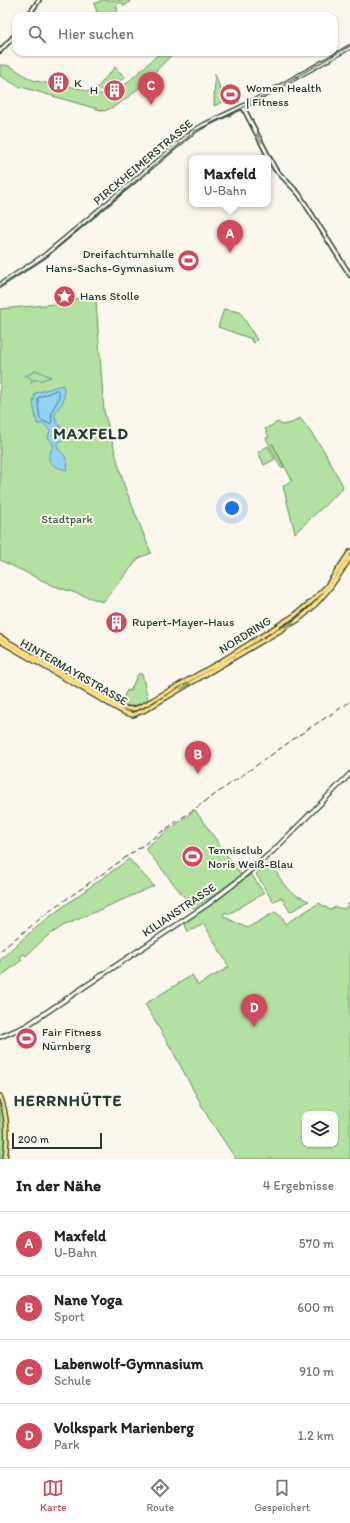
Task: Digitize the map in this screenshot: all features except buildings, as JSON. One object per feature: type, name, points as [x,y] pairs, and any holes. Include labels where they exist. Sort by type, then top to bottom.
[{"type":"main road","name":"PIRCKHEIMERSTRASSE","points":[[338,54],[350,47]]},
{"type":"main road","name":"PIRCKHEIMERSTRASSE","points":[[0,285],[44,256],[192,132],[243,107],[334,56]]},
{"type":"main road","name":"NORDRING","points":[[130,710],[142,706],[212,667],[294,616],[312,602],[327,586],[350,552]]},
{"type":"main road","name":"NORDRING","points":[[139,713],[298,620],[326,594],[350,558]]},
{"type":"main road","name":"HINTERMAYRSTRASSE","points":[[0,637],[119,706],[130,710]]},
{"type":"main road","name":"HINTERMAYRSTRASSE","points":[[0,641],[123,712],[130,714],[139,713]]},
{"type":"main road","name":"KILIANSTRASSE","points":[[0,1037],[26,1026],[227,890],[273,851],[350,774]]},
{"type":"main road","points":[[0,1096],[4,1108],[7,1128],[5,1159]]},
{"type":"street","points":[[31,12],[39,0]]},
{"type":"street","points":[[0,51],[12,38]]},
{"type":"street","points":[[243,107],[268,155]]},
{"type":"street","points":[[271,161],[275,169],[299,194],[350,275]]},
{"type":"green space","points":[[102,0],[128,0],[130,2],[124,6],[123,3],[119,3],[116,6],[118,10],[115,12],[97,12],[94,4]]},
{"type":"green space","points":[[157,56],[171,56],[133,93],[124,100],[104,111],[18,86],[0,76],[0,65],[14,68],[36,81],[75,87],[96,96],[97,94],[107,94],[109,97],[117,92]]},
{"type":"green space","points":[[115,67],[125,77],[111,88],[100,90],[97,88]]},
{"type":"green space","points":[[215,74],[225,101],[214,106]]},
{"type":"green space","name":"Stadtpark","points":[[84,298],[94,299],[96,301],[104,411],[124,485],[151,553],[139,558],[103,602],[54,586],[0,560],[0,309],[66,303],[66,300]]},
{"type":"green space","points":[[224,309],[240,312],[257,340],[254,343],[251,341],[252,339],[218,327]]},
{"type":"green space","points":[[300,418],[323,449],[343,486],[342,489],[295,533],[283,486],[292,480],[272,443],[284,467],[281,468],[266,438],[269,437],[265,429],[278,422],[282,425],[292,423]]},
{"type":"green space","points":[[268,446],[275,459],[264,465],[258,452]]},
{"type":"green space","points":[[138,674],[142,674],[148,700],[134,706],[120,704],[127,690],[130,691]]},
{"type":"green space","name":"Tennisclub Noris Weiß-Blau","points":[[195,810],[241,875],[215,895],[193,908],[145,848]]},
{"type":"green space","points":[[129,859],[154,886],[63,926],[46,937],[26,956],[24,954],[20,957],[22,960],[0,977],[0,960],[15,946],[62,907]]},
{"type":"green space","points":[[271,861],[278,876],[285,886],[294,894],[309,901],[290,912],[281,897],[273,902],[256,874]]},
{"type":"green space","points":[[251,874],[264,893],[229,914],[225,912],[223,916],[247,928],[275,912],[282,917],[285,924],[319,903],[330,910],[335,907],[345,909],[350,903],[350,1159],[236,1159],[208,1117],[145,1004],[192,975],[198,985],[229,967],[204,924],[188,932],[184,923]]},
{"type":"green space","points":[[0,1100],[5,1127],[4,1159],[0,1159]]},
{"type":"water","points":[[63,385],[64,399],[55,414],[55,417],[67,435],[66,438],[57,443],[58,449],[65,456],[68,467],[66,470],[54,465],[49,460],[53,447],[53,443],[48,438],[50,431],[44,424],[37,424],[33,403],[35,393]]},
{"type":"waterway","points":[[24,376],[36,370],[51,377],[42,380]]},
{"type":"waterway","points":[[28,376],[32,380],[41,380]]},
{"type":"tram line","points":[[338,53],[350,46]]},
{"type":"tram line","points":[[0,286],[45,257],[195,131],[246,106],[333,56]]},
{"type":"railway","points":[[0,951],[51,910],[308,729],[350,702]]},
{"type":"place","name":"K","points":[[58,83]]},
{"type":"place","name":"H","points":[[114,90]]},
{"type":"place","name":"Women Health | Fitness","points":[[230,95]]},
{"type":"place","name":"Labenwolf-Gymnasium","points":[[151,105]]},
{"type":"place","name":"Maxfeld","points":[[230,253]]},
{"type":"place","name":"Dreifachturnhalle Hans-Sachs-Gymnasium","points":[[189,261]]},
{"type":"place","name":"Hans Stolle","points":[[64,296]]},
{"type":"place","name":"Rupert-Mayer-Haus","points":[[116,622]]},
{"type":"place","name":"Nane Yoga","points":[[198,774]]},
{"type":"place","name":"Tennisclub Noris Weiß-Blau","points":[[193,857]]},
{"type":"place","name":"Volkspark Marienberg","points":[[254,1027]]},
{"type":"place","name":"Fair Fitness Nürnberg","points":[[27,1039]]},
{"type":"district","name":"MAXFELD","points":[[91,433]]},
{"type":"district","name":"HERRNHÜTTE","points":[[68,1100]]}]
